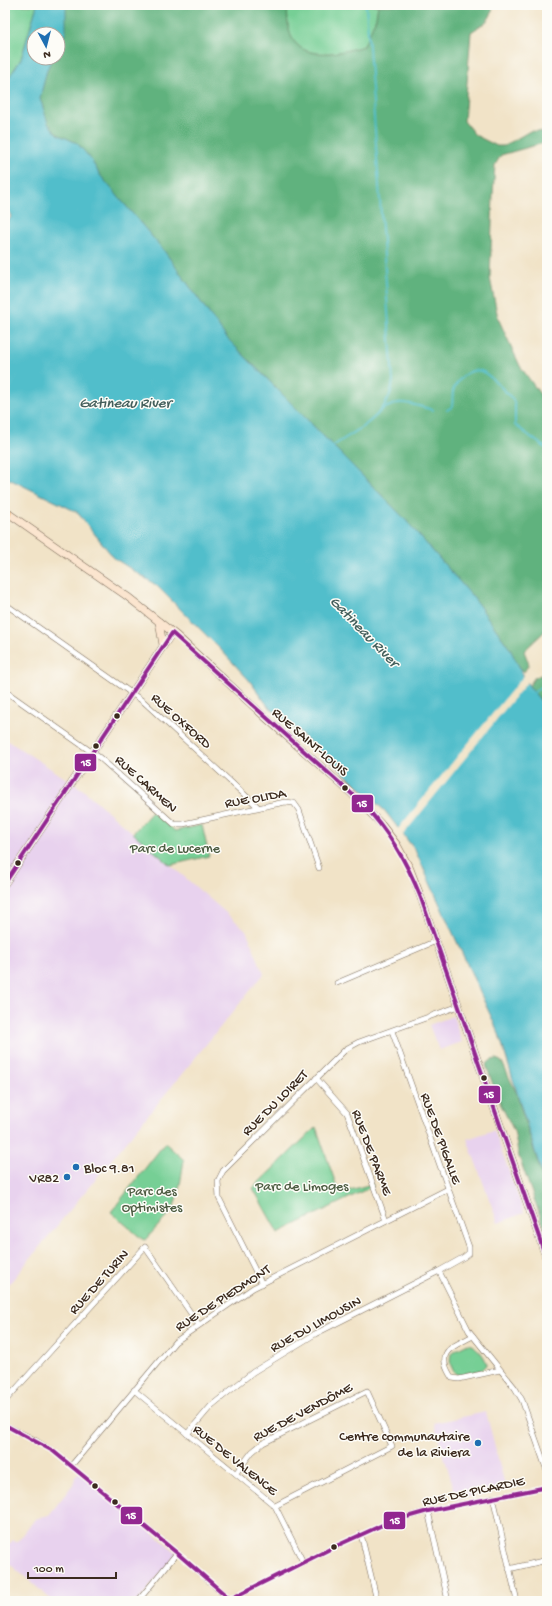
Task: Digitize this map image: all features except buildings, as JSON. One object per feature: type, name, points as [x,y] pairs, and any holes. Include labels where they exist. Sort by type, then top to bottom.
[{"type":"main road","name":"RUE SAINT-LOUIS","points":[[6,514],[112,585],[172,633],[351,794],[381,824],[397,846],[406,862],[436,941],[547,1260]]},
{"type":"main road","points":[[159,622],[163,645]]},
{"type":"main road","points":[[5,883],[172,633]]},
{"type":"street","name":"RUE OXFORD","points":[[5,604],[154,709],[258,807]]},
{"type":"street","name":"RUE CARMEN","points":[[5,691],[100,758],[174,824]]},
{"type":"street","name":"RUE OLIDA","points":[[174,824],[184,824],[289,801],[297,805],[319,868]]},
{"type":"street","points":[[337,983],[436,941]]},
{"type":"street","name":"RUE DU LOIRET","points":[[262,1284],[222,1205],[218,1193],[218,1181],[226,1166],[346,1049],[359,1042],[459,1006]]},
{"type":"street","name":"RUE DE PIGALLE","points":[[392,1031],[470,1247],[469,1253]]},
{"type":"street","name":"RUE DE PARME","points":[[316,1078],[341,1104],[347,1113],[386,1220]]},
{"type":"street","name":"RUE DE PIEDMONT","points":[[71,1466],[171,1345],[199,1324],[262,1284],[448,1189]]},
{"type":"street","name":"RUE DE TURIN","points":[[5,1401],[145,1247],[199,1324]]},
{"type":"street","name":"RUE DU LIMOUSIN","points":[[187,1434],[211,1406],[253,1372],[322,1330],[439,1271],[469,1253]]},
{"type":"street","points":[[439,1271],[473,1336],[515,1388],[522,1400],[547,1471]]},
{"type":"street","points":[[473,1336],[450,1349],[446,1353],[445,1360],[452,1378],[459,1379],[500,1370]]},
{"type":"street","name":"RUE DE VALENCE","points":[[134,1390],[275,1506],[303,1562]]},
{"type":"street","name":"RUE DE VENDÔME","points":[[236,1473],[252,1452],[263,1443],[367,1391],[392,1446],[275,1506]]},
{"type":"street","points":[[6,1424],[43,1444],[177,1553],[230,1600]]},
{"type":"street","name":"RUE DE PICARDIE","points":[[230,1600],[303,1562],[389,1522],[428,1511],[547,1487]]},
{"type":"street","points":[[493,1497],[517,1601]]},
{"type":"street","points":[[428,1511],[448,1601]]},
{"type":"street","points":[[361,1534],[377,1601]]},
{"type":"street","points":[[138,1601],[177,1553]]},
{"type":"street","points":[[509,1569],[547,1560]]},
{"type":"shaded area","points":[[5,739],[82,789],[246,930],[264,974],[5,1289]]},
{"type":"shaded area","points":[[453,1016],[462,1042],[439,1050],[429,1025]]},
{"type":"shaded area","points":[[494,1130],[524,1213],[498,1223],[467,1139]]},
{"type":"shaded area","points":[[486,1412],[506,1489],[457,1499],[434,1423]]},
{"type":"shaded area","points":[[79,1472],[177,1553],[138,1601],[53,1601],[5,1560],[5,1549],[13,1540],[17,1543],[35,1519],[49,1515],[74,1483],[75,1477]]},
{"type":"green space","points":[[5,5],[37,5],[31,26],[26,26],[26,42],[21,59],[7,81],[5,81]]},
{"type":"green space","points":[[66,5],[288,5],[288,24],[292,37],[299,46],[308,51],[334,53],[364,46],[376,18],[378,5],[493,5],[491,15],[486,22],[471,32],[464,121],[475,135],[497,146],[504,146],[530,131],[547,132],[547,142],[501,155],[495,165],[493,195],[490,278],[498,318],[520,366],[547,404],[547,629],[524,651],[529,664],[524,672],[517,664],[510,649],[473,597],[404,518],[226,337],[165,252],[100,175],[90,158],[77,143],[57,134],[48,123],[40,98],[49,66],[66,66],[66,26],[62,26]]},
{"type":"green space","points":[[288,5],[378,5],[376,18],[364,46],[334,53],[320,53],[308,51],[299,46],[292,37],[288,24]]},
{"type":"green space","points":[[547,672],[547,709],[529,686],[534,678]]},
{"type":"green space","name":"Parc de Lucerne","points":[[152,812],[175,831],[202,825],[209,856],[170,865],[133,833]]},
{"type":"green space","points":[[497,1059],[502,1062],[516,1092],[547,1192],[547,1235],[519,1157],[514,1131],[498,1099],[486,1065],[491,1060]]},
{"type":"green space","name":"Parc de Limoges","points":[[316,1127],[339,1193],[372,1184],[373,1186],[278,1233],[253,1188]]},
{"type":"green space","name":"Parc des Optimistes","points":[[165,1143],[184,1160],[180,1185],[173,1210],[145,1240],[111,1212]]},
{"type":"green space","points":[[468,1344],[480,1352],[487,1365],[482,1370],[457,1375],[451,1364],[450,1358],[452,1352]]},
{"type":"water","name":"Gatineau River","points":[[37,5],[66,5],[66,26],[31,26]]},
{"type":"water","name":"Gatineau River","points":[[26,42],[26,66],[49,66],[40,98],[48,123],[57,134],[77,143],[90,158],[100,175],[165,252],[226,337],[404,518],[473,597],[510,649],[529,686],[547,709],[547,1191],[499,1034],[415,850],[385,811],[299,732],[268,706],[249,680],[156,585],[114,558],[77,512],[5,477],[5,225],[11,217],[9,211],[5,210],[5,81],[21,59]]},
{"type":"pier","points":[[525,674],[528,681],[402,836],[397,830]]},
{"type":"waterway","points":[[333,446],[364,426],[378,414],[384,407],[389,397],[393,381],[366,5]]},
{"type":"waterway","points":[[447,410],[452,407],[453,391],[460,379],[472,371],[481,371],[493,379],[513,400],[515,405],[515,425],[547,449]]},
{"type":"waterway","points":[[383,409],[394,404],[401,403],[433,410]]},
{"type":"waterway","points":[[534,693],[536,690],[547,684]]},
{"type":"transit line","name":"15","points":[[5,883],[172,633],[362,803],[389,836],[410,872],[421,898],[547,1260]]},
{"type":"transit line","name":"15","points":[[5,1425],[53,1451],[177,1553],[230,1599],[334,1547],[389,1522],[428,1511],[547,1487]]},
{"type":"place","name":"Bloc 9.81","points":[[76,1167]]},
{"type":"place","name":"VR82","points":[[67,1177]]},
{"type":"place","name":"Centre communautaire de la Riviera","points":[[478,1443]]}]
